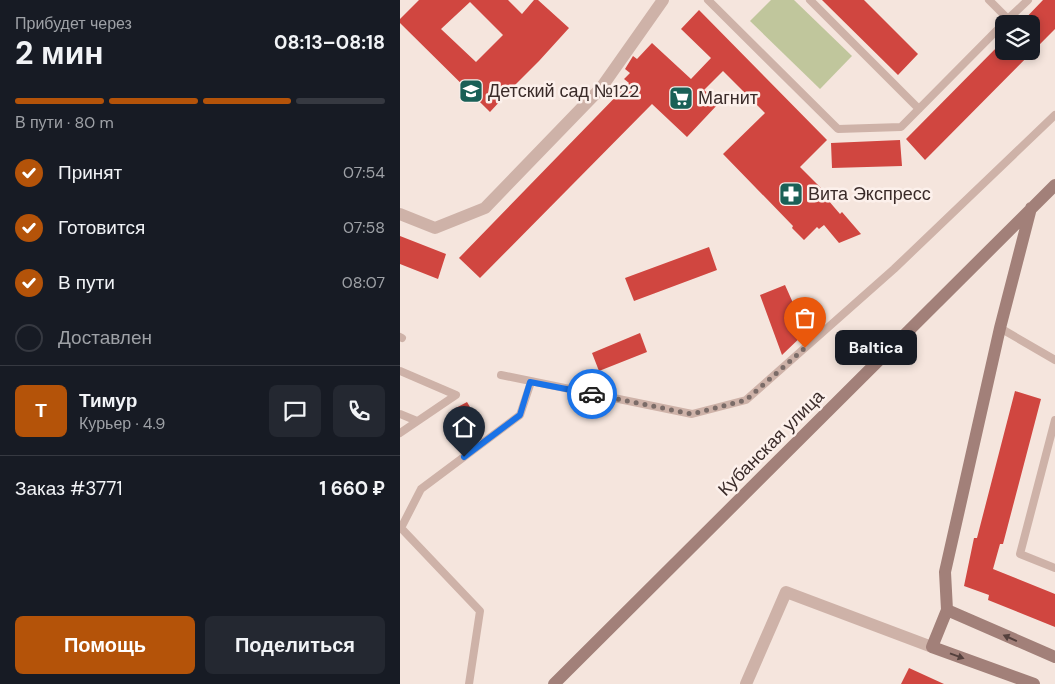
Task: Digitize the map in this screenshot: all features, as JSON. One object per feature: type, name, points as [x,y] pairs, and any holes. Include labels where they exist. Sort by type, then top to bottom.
[{"type":"main road","name":"Кубанская улица","points":[[554,684],[1055,185]]},
{"type":"main road","points":[[1031,208],[1000,328],[946,572],[947,610],[932,647],[1034,684]]},
{"type":"main road","points":[[947,610],[1055,657]]},
{"type":"street","points":[[400,214],[435,228],[485,208],[601,88],[663,0]]},
{"type":"street","points":[[746,684],[786,592],[932,647]]},
{"type":"lane","points":[[708,0],[838,129],[901,127],[995,32]]},
{"type":"lane","points":[[810,0],[919,109]]},
{"type":"lane","points":[[989,0],[1004,15]]},
{"type":"lane","points":[[1012,15],[1028,0]]},
{"type":"lane","points":[[501,375],[692,414],[746,400],[894,269],[1055,115]]},
{"type":"lane","points":[[1000,328],[1055,360]]},
{"type":"lane","points":[[400,371],[456,395],[400,433]]},
{"type":"lane","points":[[469,684],[480,611],[400,528],[421,489],[520,415],[530,382]]},
{"type":"lane","points":[[400,414],[417,421]]},
{"type":"lane","points":[[1055,420],[1020,554],[1055,568]]},
{"type":"green space","points":[[771,0],[794,0],[852,56],[820,89],[750,21]]},
{"type":"building","points":[[419,0],[508,0],[522,14],[534,0],[538,0],[569,28],[490,112],[400,23],[400,19]],"holes":[[[470,2],[503,35],[476,62],[441,29]]]},
{"type":"building","points":[[822,0],[864,0],[918,54],[898,75]]},
{"type":"building","points":[[1043,0],[1055,0],[1055,29],[1040,44],[1040,15],[1029,15]]},
{"type":"building","points":[[699,10],[827,140],[800,167],[824,191],[822,193],[840,214],[842,212],[861,234],[839,243],[824,225],[819,229],[817,227],[804,240],[792,228],[793,226],[723,154],[765,113],[723,71],[704,90],[719,103],[687,137],[652,104],[480,278],[459,258],[629,83],[624,79],[630,73],[625,69],[633,56],[637,59],[652,43],[691,79],[711,58],[681,29]]},
{"type":"building","points":[[995,49],[995,60],[1024,60],[925,160],[906,139]]},
{"type":"building","points":[[900,140],[902,166],[832,168],[831,143]]},
{"type":"building","points":[[400,236],[446,254],[438,279],[400,264]]},
{"type":"building","points":[[709,247],[717,270],[634,301],[625,278]]},
{"type":"building","points":[[785,285],[806,332],[782,355],[760,295]]},
{"type":"building","points":[[640,333],[647,352],[599,371],[592,353]]},
{"type":"building","points":[[1015,391],[1041,399],[1003,544],[1000,544],[993,569],[1055,594],[1055,627],[988,600],[989,595],[964,586],[974,538],[977,538]]},
{"type":"building","points":[[467,402],[479,422],[467,430],[454,409]]},
{"type":"building","points":[[909,668],[944,684],[901,684]]},
{"type":"way so far","points":[[592,394],[692,414],[746,400],[805,348]]},
{"type":"place","name":"Детский сад №122","points":[[471,91]]},
{"type":"place","name":"Магнит","points":[[681,98]]},
{"type":"place","name":"Вита Экспресс","points":[[791,194]]},
{"type":"place","name":"Baltica","points":[[805,348]]},
{"type":"route","points":[[464,457],[520,415],[530,382],[592,394]]}]
